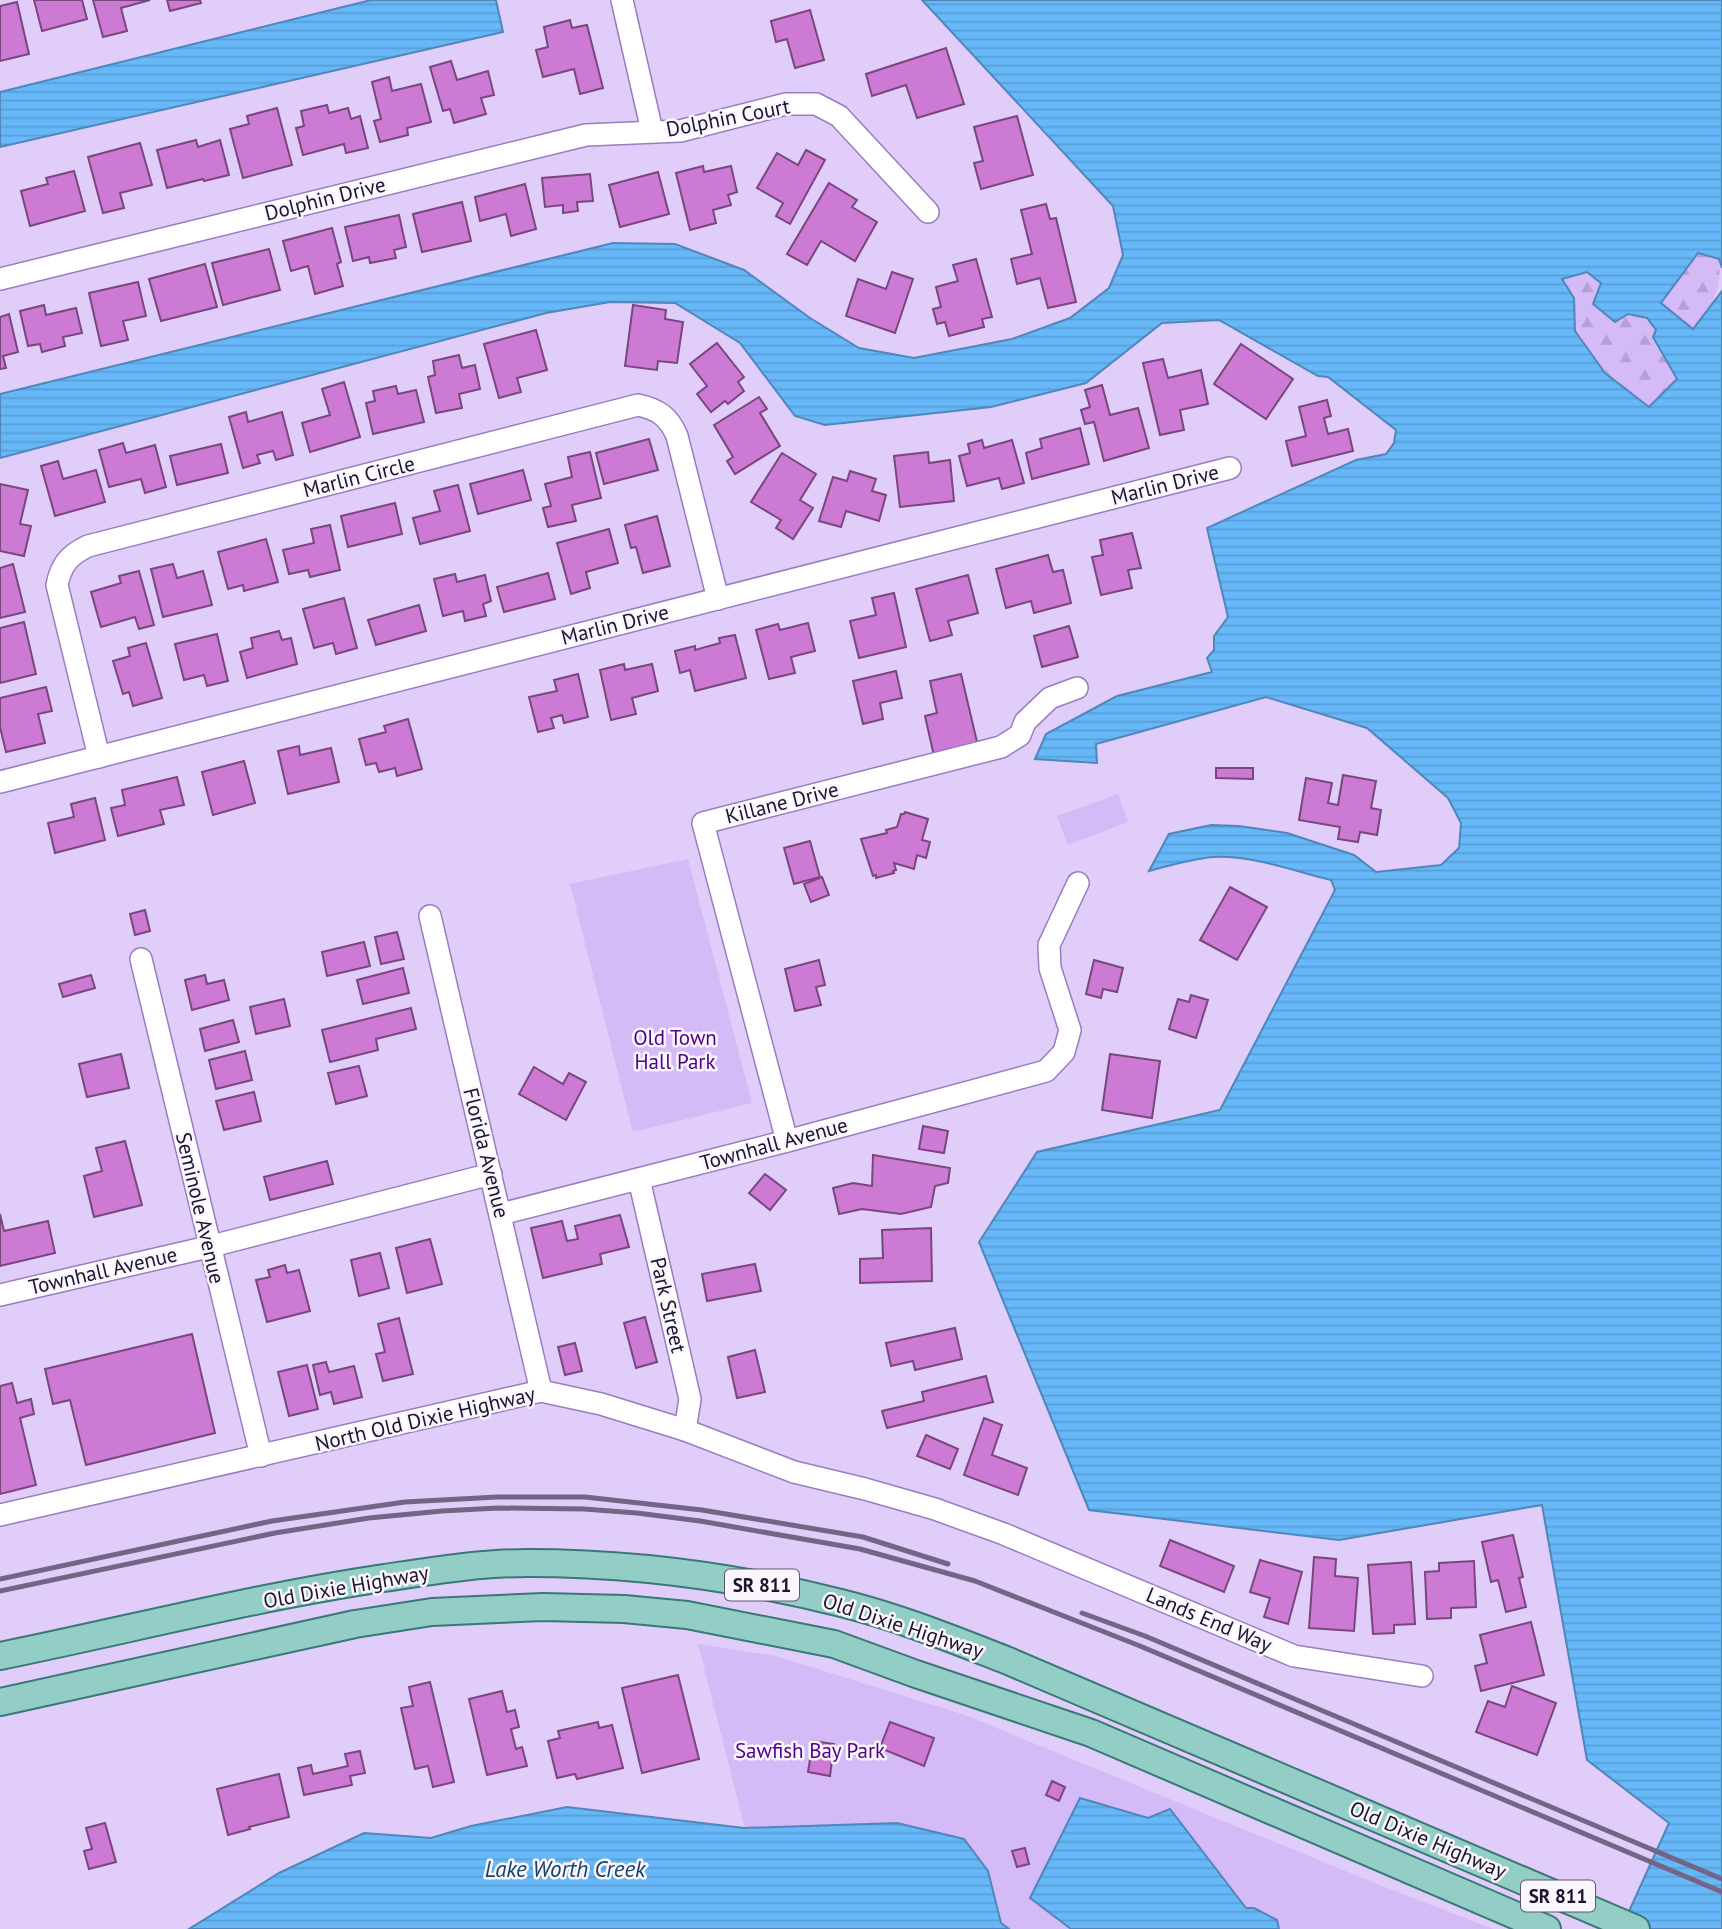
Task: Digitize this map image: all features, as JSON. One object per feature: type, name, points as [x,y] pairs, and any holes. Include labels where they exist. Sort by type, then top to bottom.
[{"type":"main road","name":"Old Dixie Highway","points":[[0,1656],[328,1587],[432,1571],[524,1563],[622,1567],[753,1583],[844,1604],[928,1630],[1109,1702],[1636,1929]]},
{"type":"main road","name":"Old Dixie Highway","points":[[0,1702],[355,1624],[432,1612],[543,1607],[624,1609],[687,1615],[834,1644],[1091,1733],[1547,1929]]},
{"type":"street","points":[[622,0],[652,131]]},
{"type":"street","name":"Dolphin Court","points":[[652,131],[680,131],[786,104],[816,104],[839,116],[928,212]]},
{"type":"street","name":"Dolphin Drive","points":[[0,279],[586,135],[652,131]]},
{"type":"street","name":"Marlin Circle","points":[[99,757],[57,585],[59,572],[76,552],[88,546],[638,405],[651,407],[662,414],[677,436],[718,599]]},
{"type":"street","name":"Marlin Drive","points":[[0,782],[1230,468]]},
{"type":"street","name":"Killane Drive","points":[[787,1141],[703,823],[1001,747],[1020,735],[1025,722],[1050,698],[1077,688]]},
{"type":"street","name":"Townhall Avenue","points":[[501,1214],[639,1180],[1046,1071],[1064,1052],[1070,1030],[1050,968],[1049,945],[1078,883]]},
{"type":"street","name":"Florida Avenue","points":[[430,916],[541,1391]]},
{"type":"street","name":"Seminole Avenue","points":[[141,959],[208,1247],[261,1456]]},
{"type":"street","name":"Townhall Avenue","points":[[0,1295],[208,1247],[491,1174]]},
{"type":"street","name":"Park Street","points":[[639,1180],[690,1399],[685,1430]]},
{"type":"street","name":"North Old Dixie Highway","points":[[0,1515],[541,1391],[601,1404],[685,1430],[794,1472],[923,1506],[1004,1534]]},
{"type":"street","name":"Lands End Way","points":[[1004,1534],[1294,1656],[1422,1676]]},
{"type":"green space","points":[[1698,253],[1719,259],[1720,270],[1714,298],[1693,330],[1661,303]]},
{"type":"green space","points":[[1587,272],[1601,283],[1614,322],[1627,314],[1647,318],[1656,331],[1653,338],[1677,379],[1648,407],[1605,373],[1575,331],[1574,298],[1562,279]]},
{"type":"green space","points":[[1118,794],[1128,822],[1068,845],[1057,816]]},
{"type":"green space","name":"Old Town Hall Park","points":[[688,859],[752,1103],[633,1132],[570,884]]},
{"type":"green space","name":"Sawfish Bay Park","points":[[698,1644],[776,1656],[965,1715],[1493,1929],[1276,1929],[1245,1909],[1168,1809],[1148,1820],[1075,1929],[1004,1929],[747,1836]]},
{"type":"water","points":[[371,0],[496,0],[503,32],[0,147],[0,92]]},
{"type":"water","points":[[922,0],[1722,0],[1722,268],[1719,259],[1698,253],[1661,303],[1693,329],[1722,291],[1722,1929],[1621,1929],[1669,1823],[1587,1760],[1542,1505],[1339,1540],[1089,1510],[979,1242],[1037,1152],[1220,1110],[1335,890],[1331,880],[1241,858],[1205,858],[1149,871],[1169,834],[1211,825],[1287,833],[1354,855],[1376,872],[1441,865],[1459,848],[1461,823],[1448,798],[1367,728],[1266,697],[1096,744],[1097,763],[1035,759],[1046,734],[1117,696],[1212,672],[1207,658],[1214,650],[1214,636],[1228,617],[1207,528],[1356,460],[1386,454],[1394,443],[1396,430],[1328,377],[1318,376],[1219,320],[1162,323],[1086,383],[991,407],[825,425],[795,416],[740,343],[675,303],[610,302],[546,313],[0,458],[0,394],[613,243],[675,244],[744,270],[810,318],[859,348],[914,358],[1012,339],[1070,318],[1109,288],[1123,255],[1113,206]],"holes":[[[1587,272],[1601,283],[1593,304],[1615,322],[1628,314],[1647,318],[1656,330],[1653,337],[1677,379],[1649,407],[1605,373],[1575,331],[1574,298],[1562,279]]]},
{"type":"water","points":[[1080,1798],[1148,1818],[1170,1809],[1246,1908],[1254,1908],[1277,1920],[1279,1929],[1071,1929],[1030,1898]]},
{"type":"water","name":"Lake Worth Creek","points":[[567,1807],[744,1828],[897,1823],[964,1839],[988,1871],[1001,1923],[1009,1929],[189,1929],[279,1873],[364,1833],[431,1838],[471,1826]]},
{"type":"building","points":[[34,0],[82,0],[87,19],[42,31]]},
{"type":"building","points":[[93,0],[150,0],[121,8],[127,31],[103,37]]},
{"type":"building","points":[[167,0],[200,0],[201,3],[170,11]]},
{"type":"building","points":[[17,2],[29,54],[0,61],[0,6]]},
{"type":"building","points":[[810,10],[824,60],[795,68],[787,39],[776,42],[771,21]]},
{"type":"building","points":[[570,20],[572,28],[587,25],[603,88],[580,94],[574,69],[543,77],[536,50],[548,47],[544,27]]},
{"type":"building","points":[[946,48],[964,104],[917,118],[906,85],[872,96],[866,74]]},
{"type":"building","points":[[451,61],[457,80],[488,71],[494,95],[481,98],[486,114],[454,123],[450,109],[443,111],[430,67]]},
{"type":"building","points":[[389,77],[392,91],[421,84],[431,122],[407,128],[408,135],[380,142],[374,121],[381,119],[372,82]]},
{"type":"building","points":[[327,105],[329,113],[348,108],[351,119],[360,116],[368,148],[346,153],[344,144],[303,155],[296,128],[304,126],[301,111]]},
{"type":"building","points":[[277,108],[292,165],[243,178],[230,129],[249,124],[247,116]]},
{"type":"building","points":[[1017,116],[1033,175],[981,189],[974,163],[983,161],[974,127]]},
{"type":"building","points":[[196,140],[198,147],[220,140],[229,175],[167,188],[157,150]]},
{"type":"building","points":[[140,143],[152,185],[120,193],[124,208],[103,213],[88,157]]},
{"type":"building","points":[[806,150],[825,160],[790,224],[776,216],[783,203],[757,188],[777,153],[798,165]]},
{"type":"building","points":[[703,166],[704,172],[731,166],[737,192],[728,195],[731,205],[713,210],[716,223],[690,230],[676,173]]},
{"type":"building","points":[[74,171],[85,211],[30,226],[21,191],[48,184],[46,178]]},
{"type":"building","points":[[658,172],[669,214],[620,227],[609,185]]},
{"type":"building","points":[[590,174],[593,201],[577,202],[578,211],[563,213],[563,205],[545,207],[542,178]]},
{"type":"building","points":[[829,183],[857,200],[852,207],[877,222],[855,261],[821,241],[807,265],[787,254]]},
{"type":"building","points":[[525,184],[536,229],[511,236],[506,214],[480,221],[475,197]]},
{"type":"building","points":[[462,202],[471,241],[422,252],[413,214]]},
{"type":"building","points":[[1046,204],[1050,219],[1056,218],[1076,302],[1048,308],[1040,278],[1017,284],[1011,259],[1032,254],[1021,210]]},
{"type":"building","points":[[399,215],[406,247],[394,250],[396,258],[370,263],[369,257],[353,261],[345,227]]},
{"type":"building","points":[[332,228],[341,262],[337,264],[343,286],[315,294],[308,266],[291,271],[283,241]]},
{"type":"building","points":[[269,249],[280,290],[223,305],[212,263]]},
{"type":"building","points":[[976,259],[992,317],[982,319],[984,327],[949,336],[945,322],[937,324],[933,309],[941,307],[936,287],[958,281],[953,265]]},
{"type":"building","points":[[205,264],[217,307],[161,321],[149,279]]},
{"type":"building","points":[[892,272],[913,279],[895,333],[846,316],[858,279],[886,289]]},
{"type":"building","points":[[138,282],[146,316],[123,321],[128,340],[101,346],[89,293]]},
{"type":"building","points":[[44,305],[46,315],[76,308],[82,333],[63,337],[65,346],[42,352],[40,344],[28,346],[20,311]]},
{"type":"building","points":[[633,305],[666,310],[665,319],[683,322],[677,363],[658,361],[657,370],[625,366]]},
{"type":"building","points":[[9,314],[18,352],[3,356],[6,368],[0,369],[0,317]]},
{"type":"building","points":[[536,330],[547,370],[517,378],[521,392],[499,398],[484,344]]},
{"type":"building","points":[[717,343],[744,377],[738,382],[744,391],[728,404],[725,401],[711,412],[697,394],[707,386],[690,364]]},
{"type":"building","points":[[1241,344],[1293,379],[1266,419],[1214,384]]},
{"type":"building","points":[[459,355],[462,368],[475,365],[480,389],[459,394],[462,408],[436,413],[428,377],[435,375],[433,361]]},
{"type":"building","points":[[1163,359],[1168,378],[1201,370],[1208,404],[1180,410],[1184,430],[1160,435],[1143,363]]},
{"type":"building","points":[[344,382],[360,437],[310,452],[302,423],[330,415],[322,389]]},
{"type":"building","points":[[1102,385],[1110,415],[1138,408],[1149,448],[1104,461],[1094,422],[1085,424],[1081,410],[1090,407],[1085,390]]},
{"type":"building","points":[[396,386],[398,394],[416,390],[424,422],[373,434],[366,403],[375,401],[373,391]]},
{"type":"building","points":[[759,397],[767,409],[760,413],[780,446],[735,474],[727,461],[733,457],[714,425]]},
{"type":"building","points":[[1327,400],[1331,416],[1324,418],[1328,434],[1348,429],[1353,451],[1292,466],[1286,441],[1306,436],[1299,407]]},
{"type":"building","points":[[246,412],[248,422],[282,412],[293,455],[276,460],[273,451],[257,455],[260,463],[243,468],[229,417]]},
{"type":"building","points":[[1080,428],[1089,464],[1032,479],[1026,453],[1042,448],[1040,439]]},
{"type":"building","points":[[649,439],[658,470],[604,484],[596,453]]},
{"type":"building","points":[[982,440],[984,448],[1012,440],[1024,483],[1002,489],[999,478],[967,486],[959,456],[970,453],[968,444]]},
{"type":"building","points":[[123,443],[126,453],[155,445],[166,487],[145,493],[141,479],[109,487],[99,450]]},
{"type":"building","points":[[221,444],[228,473],[177,485],[170,456]]},
{"type":"building","points":[[590,452],[601,498],[572,505],[576,521],[548,527],[543,508],[551,506],[545,484],[572,477],[568,457]]},
{"type":"building","points":[[928,452],[929,463],[950,460],[954,501],[900,507],[894,456]]},
{"type":"building","points":[[782,453],[816,474],[800,500],[813,508],[793,539],[776,528],[781,520],[751,502]]},
{"type":"building","points":[[58,461],[63,479],[96,470],[105,502],[55,516],[41,466]]},
{"type":"building","points":[[523,470],[531,500],[478,514],[470,484]]},
{"type":"building","points":[[850,471],[876,479],[872,491],[886,495],[879,521],[846,511],[841,527],[819,521],[833,477],[847,481]]},
{"type":"building","points":[[0,484],[28,490],[20,524],[31,526],[24,556],[0,551]]},
{"type":"building","points":[[458,485],[470,531],[420,544],[413,518],[440,511],[434,491]]},
{"type":"building","points":[[395,503],[402,534],[348,547],[341,516]]},
{"type":"building","points":[[657,516],[670,566],[643,573],[636,547],[631,548],[625,525]]},
{"type":"building","points":[[330,525],[340,570],[310,577],[308,570],[289,574],[283,550],[314,543],[311,529]]},
{"type":"building","points":[[609,529],[618,563],[586,572],[590,588],[571,594],[557,543]]},
{"type":"building","points":[[1132,533],[1141,568],[1128,570],[1132,588],[1101,595],[1092,557],[1103,555],[1100,540]]},
{"type":"building","points":[[266,539],[278,582],[244,591],[243,585],[228,589],[218,552]]},
{"type":"building","points":[[1048,555],[1053,572],[1063,570],[1071,603],[1034,613],[1031,601],[1006,608],[996,569]]},
{"type":"building","points":[[13,564],[25,612],[0,618],[0,568]]},
{"type":"building","points":[[173,564],[177,578],[203,571],[212,605],[163,617],[151,569]]},
{"type":"building","points":[[139,571],[154,625],[139,629],[135,617],[101,627],[91,592],[121,583],[119,576]]},
{"type":"building","points":[[548,573],[555,599],[504,612],[497,587]]},
{"type":"building","points":[[455,574],[457,582],[485,575],[491,601],[483,604],[486,616],[465,621],[463,611],[443,616],[434,579]]},
{"type":"building","points":[[968,575],[978,613],[948,621],[952,635],[930,641],[916,589]]},
{"type":"building","points":[[894,593],[906,647],[859,658],[850,621],[876,615],[872,598]]},
{"type":"building","points":[[344,598],[357,648],[336,654],[333,643],[314,648],[303,609]]},
{"type":"building","points":[[419,605],[426,631],[376,645],[368,620]]},
{"type":"building","points":[[24,622],[36,674],[0,683],[0,628]]},
{"type":"building","points":[[808,623],[815,651],[791,657],[795,673],[769,679],[756,630],[778,624],[780,630]]},
{"type":"building","points":[[1069,626],[1078,657],[1042,667],[1034,636]]},
{"type":"building","points":[[279,631],[282,640],[291,638],[297,664],[247,678],[240,652],[253,648],[251,638]]},
{"type":"building","points":[[217,634],[228,681],[207,686],[204,675],[184,680],[175,644]]},
{"type":"building","points":[[735,635],[746,678],[695,691],[690,670],[680,673],[675,651],[695,646],[695,650],[720,643],[719,638]]},
{"type":"building","points":[[146,643],[162,698],[133,706],[129,692],[123,694],[113,661],[130,656],[128,648]]},
{"type":"building","points":[[624,664],[625,670],[652,664],[658,691],[632,698],[636,714],[611,720],[600,670]]},
{"type":"building","points":[[896,671],[902,698],[880,703],[883,719],[863,724],[853,681]]},
{"type":"building","points":[[578,674],[588,717],[564,723],[562,715],[551,718],[554,728],[538,732],[529,697],[557,691],[554,680]]},
{"type":"building","points":[[961,674],[978,746],[934,756],[925,716],[937,713],[930,681]]},
{"type":"building","points":[[46,687],[52,711],[38,714],[45,743],[6,752],[0,727],[0,698]]},
{"type":"building","points":[[408,719],[422,769],[397,776],[395,768],[379,772],[376,763],[366,765],[359,739],[386,732],[384,726]]},
{"type":"building","points":[[299,746],[300,755],[331,748],[339,782],[288,794],[278,751]]},
{"type":"building","points":[[244,761],[255,803],[213,815],[202,772]]},
{"type":"building","points":[[1216,768],[1253,768],[1253,779],[1216,778]]},
{"type":"building","points":[[1343,775],[1376,781],[1371,808],[1381,810],[1377,835],[1360,832],[1358,842],[1338,839],[1340,827],[1299,820],[1306,778],[1332,783],[1328,803],[1338,805]]},
{"type":"building","points":[[177,777],[184,805],[160,810],[164,824],[118,836],[111,808],[125,805],[122,790]]},
{"type":"building","points":[[95,798],[105,840],[55,853],[48,823],[74,817],[71,804]]},
{"type":"building","points":[[905,812],[928,819],[922,840],[930,842],[926,858],[917,855],[914,869],[894,863],[894,873],[876,878],[861,839],[887,833],[886,830],[897,827],[901,814]]},
{"type":"building","points":[[810,841],[820,877],[794,884],[784,848]]},
{"type":"building","points":[[822,877],[829,895],[811,902],[804,884]]},
{"type":"building","points":[[1230,887],[1267,907],[1237,960],[1200,940]]},
{"type":"building","points":[[145,910],[150,931],[135,935],[130,914]]},
{"type":"building","points":[[397,932],[404,959],[381,964],[375,937]]},
{"type":"building","points":[[364,942],[370,966],[327,976],[322,952]]},
{"type":"building","points":[[819,960],[825,985],[816,987],[821,1005],[795,1011],[785,969]]},
{"type":"building","points":[[1094,960],[1123,968],[1117,992],[1103,989],[1101,998],[1086,994]]},
{"type":"building","points":[[403,968],[409,993],[363,1004],[357,980]]},
{"type":"building","points":[[91,975],[95,988],[63,997],[59,984]]},
{"type":"building","points":[[205,975],[207,984],[224,980],[229,1000],[192,1010],[185,980]]},
{"type":"building","points":[[1191,995],[1208,1000],[1196,1038],[1169,1029],[1178,999],[1189,1002]]},
{"type":"building","points":[[284,999],[290,1026],[256,1034],[250,1007]]},
{"type":"building","points":[[411,1008],[416,1029],[376,1039],[378,1050],[330,1062],[322,1030]]},
{"type":"building","points":[[233,1020],[239,1042],[205,1051],[200,1029]]},
{"type":"building","points":[[245,1051],[252,1080],[216,1089],[209,1060]]},
{"type":"building","points":[[121,1054],[129,1088],[87,1097],[79,1064]]},
{"type":"building","points":[[1110,1054],[1160,1061],[1152,1118],[1102,1110]]},
{"type":"building","points":[[359,1066],[367,1096],[336,1104],[328,1073]]},
{"type":"building","points":[[534,1067],[563,1084],[569,1073],[586,1082],[566,1120],[519,1094]]},
{"type":"building","points":[[254,1092],[261,1121],[224,1130],[216,1101]]},
{"type":"building","points":[[923,1126],[948,1131],[944,1153],[919,1149]]},
{"type":"building","points":[[125,1141],[142,1205],[94,1217],[84,1176],[102,1171],[96,1148]]},
{"type":"building","points":[[873,1155],[950,1168],[948,1183],[935,1186],[931,1207],[901,1214],[862,1209],[839,1214],[833,1188],[853,1183],[872,1186]]},
{"type":"building","points":[[327,1161],[333,1184],[270,1200],[264,1177]]},
{"type":"building","points":[[765,1174],[786,1190],[770,1210],[749,1193]]},
{"type":"building","points":[[0,1214],[4,1231],[48,1221],[55,1253],[0,1266]]},
{"type":"building","points":[[620,1215],[629,1247],[600,1254],[602,1264],[543,1278],[531,1228],[562,1221],[567,1241],[578,1239],[575,1226]]},
{"type":"building","points":[[931,1228],[932,1281],[860,1283],[860,1259],[883,1258],[882,1230]]},
{"type":"building","points":[[430,1239],[442,1284],[407,1293],[396,1248]]},
{"type":"building","points":[[380,1253],[389,1288],[359,1296],[351,1260]]},
{"type":"building","points":[[755,1264],[761,1291],[707,1301],[702,1274]]},
{"type":"building","points":[[285,1265],[287,1273],[299,1270],[310,1311],[267,1322],[256,1280],[270,1277],[268,1270]]},
{"type":"building","points":[[645,1317],[657,1362],[636,1368],[624,1323]]},
{"type":"building","points":[[399,1318],[413,1374],[383,1381],[376,1354],[385,1352],[378,1324]]},
{"type":"building","points":[[955,1328],[962,1359],[915,1370],[913,1361],[891,1366],[886,1343]]},
{"type":"building","points":[[192,1334],[215,1433],[86,1465],[70,1400],[53,1404],[45,1369]]},
{"type":"building","points":[[575,1343],[582,1371],[565,1375],[558,1347]]},
{"type":"building","points":[[755,1350],[765,1392],[737,1398],[728,1357]]},
{"type":"building","points":[[326,1362],[329,1372],[354,1366],[362,1397],[334,1404],[331,1392],[320,1395],[313,1365]]},
{"type":"building","points":[[307,1365],[318,1409],[289,1416],[278,1372]]},
{"type":"building","points":[[986,1376],[993,1402],[887,1428],[882,1411],[924,1401],[922,1392]]},
{"type":"building","points":[[12,1383],[17,1403],[31,1399],[34,1414],[20,1418],[36,1485],[0,1494],[0,1386]]},
{"type":"building","points":[[984,1418],[1002,1425],[992,1455],[1027,1468],[1018,1495],[964,1475]]},
{"type":"building","points":[[926,1435],[958,1449],[950,1469],[917,1456]]},
{"type":"building","points":[[1513,1535],[1523,1577],[1519,1578],[1526,1607],[1506,1612],[1498,1580],[1491,1582],[1482,1542]]},
{"type":"building","points":[[1170,1540],[1234,1566],[1224,1592],[1160,1566]]},
{"type":"building","points":[[1314,1557],[1336,1559],[1335,1576],[1358,1578],[1354,1631],[1309,1628]]},
{"type":"building","points":[[1260,1560],[1302,1572],[1288,1624],[1264,1617],[1270,1598],[1250,1592]]},
{"type":"building","points":[[1474,1561],[1476,1607],[1451,1608],[1451,1618],[1427,1619],[1425,1572],[1439,1571],[1439,1563]]},
{"type":"building","points":[[1411,1562],[1415,1624],[1394,1625],[1394,1633],[1373,1634],[1368,1565]]},
{"type":"building","points":[[1531,1622],[1544,1675],[1481,1691],[1475,1666],[1487,1663],[1480,1635]]},
{"type":"building","points":[[678,1675],[699,1759],[642,1773],[622,1688]]},
{"type":"building","points":[[430,1682],[454,1782],[433,1787],[428,1766],[415,1769],[401,1708],[413,1706],[409,1687]]},
{"type":"building","points":[[1512,1686],[1556,1703],[1537,1755],[1476,1732],[1488,1701],[1505,1707]]},
{"type":"building","points":[[502,1691],[507,1712],[515,1710],[519,1727],[511,1729],[516,1749],[522,1747],[527,1766],[487,1775],[469,1699]]},
{"type":"building","points":[[598,1722],[599,1728],[612,1725],[623,1768],[577,1779],[575,1774],[557,1778],[548,1741],[560,1738],[558,1731]]},
{"type":"building","points":[[890,1722],[934,1738],[924,1766],[880,1748]]},
{"type":"building","points":[[813,1741],[834,1744],[830,1776],[808,1772]]},
{"type":"building","points":[[360,1751],[365,1773],[350,1776],[352,1785],[304,1795],[298,1768],[311,1765],[313,1774],[348,1766],[345,1754]]},
{"type":"building","points":[[279,1774],[289,1817],[228,1835],[217,1789]]},
{"type":"building","points":[[1052,1781],[1065,1787],[1059,1801],[1046,1795]]},
{"type":"building","points":[[105,1823],[116,1862],[89,1869],[84,1851],[92,1849],[86,1828]]},
{"type":"building","points":[[1025,1848],[1029,1864],[1017,1867],[1012,1851]]},
{"type":"railway","points":[[0,1579],[272,1521],[405,1502],[497,1497],[585,1497],[702,1510],[863,1537],[948,1564]]},
{"type":"railway","points":[[0,1591],[275,1533],[369,1518],[498,1508],[584,1509],[700,1521],[860,1549],[975,1581],[1140,1646],[1722,1892]]},
{"type":"railway","points":[[1082,1613],[1145,1636],[1722,1879]]}]
